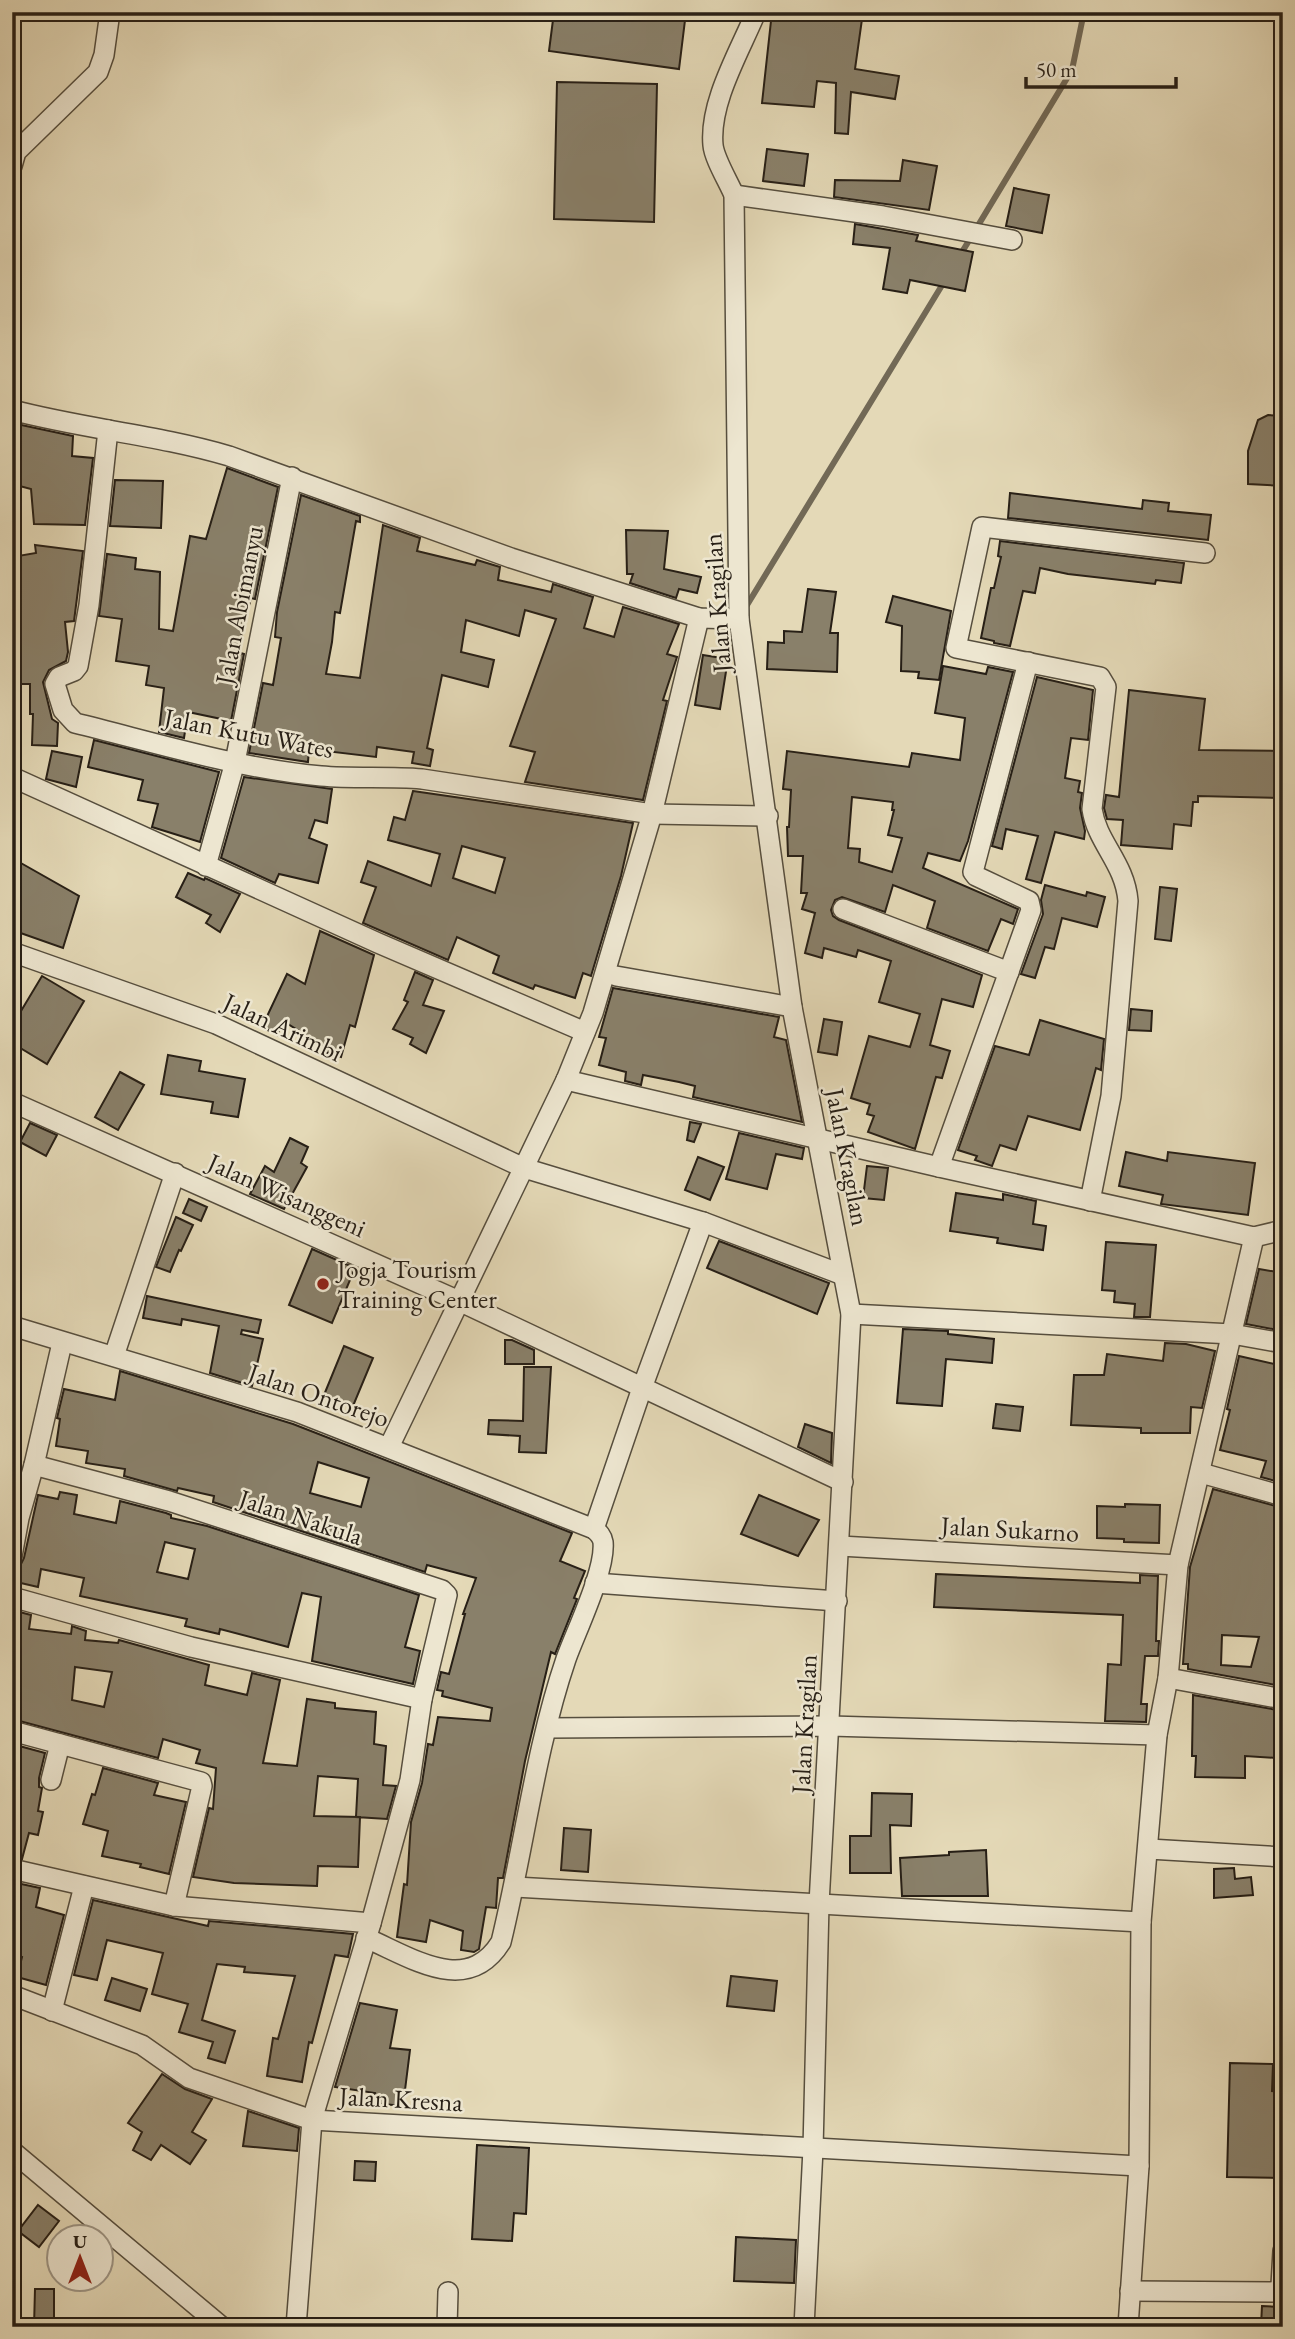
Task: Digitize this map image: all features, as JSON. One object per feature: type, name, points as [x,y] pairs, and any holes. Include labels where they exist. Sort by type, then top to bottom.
[{"type":"street","points":[[12,166],[16,152],[98,72],[104,55],[110,12]]},
{"type":"street","name":"Jalan Kragilan","points":[[757,12],[726,82],[714,123],[713,147],[734,195],[739,619],[792,1007],[851,1314],[819,1904],[813,2149],[804,2327]]},
{"type":"street","points":[[734,195],[883,216],[1012,240]]},
{"type":"street","points":[[12,410],[50,420],[197,447],[292,477],[494,553],[699,618],[739,619]]},
{"type":"street","name":"Jalan Kutu Wates","points":[[108,430],[89,605],[78,666],[59,677],[55,684],[63,710],[75,723],[235,761],[321,776],[392,777],[472,785],[652,814],[768,816]]},
{"type":"street","name":"Jalan Abimanyu","points":[[206,866],[235,761],[292,477]]},
{"type":"street","points":[[1090,1200],[1111,1096],[1128,901],[1124,876],[1097,827],[1092,809],[1106,687],[1100,677],[956,648],[982,527],[1205,553]]},
{"type":"street","points":[[389,1447],[566,1080],[585,1032],[605,977],[652,814],[699,618]]},
{"type":"street","points":[[939,1167],[1031,905],[1029,901],[976,876],[973,872],[1028,662]]},
{"type":"street","points":[[12,778],[585,1032]]},
{"type":"street","points":[[844,909],[1009,972]]},
{"type":"street","name":"Jalan Arimbi","points":[[12,952],[216,1024],[524,1168],[703,1222],[843,1275]]},
{"type":"street","points":[[616,976],[792,1007]]},
{"type":"street","points":[[566,1080],[1254,1237],[1283,1230]]},
{"type":"street","name":"Jalan Wisanggeni","points":[[12,1102],[458,1301],[843,1482]]},
{"type":"street","points":[[114,1356],[175,1173]]},
{"type":"street","points":[[12,1869],[174,1906],[369,1930],[438,1969],[460,1971],[478,1965],[492,1956],[501,1941],[547,1728],[566,1660],[595,1583],[603,1545],[597,1532],[642,1388],[703,1222]]},
{"type":"street","points":[[1128,2327],[1139,2166],[1141,1922],[1157,1735],[1168,1678],[1178,1564],[1254,1237]]},
{"type":"street","points":[[851,1314],[1232,1334],[1283,1343]]},
{"type":"street","name":"Jalan Ontorejo","points":[[12,1326],[297,1412],[597,1532]]},
{"type":"street","points":[[12,1556],[62,1343]]},
{"type":"street","name":"Jalan Nakula","points":[[34,1465],[169,1501],[445,1592],[447,1599],[422,1699],[410,1780],[313,2120],[296,2327]]},
{"type":"street","points":[[1201,1473],[1283,1496]]},
{"type":"street","name":"Jalan Sukarno","points":[[839,1546],[1178,1564]]},
{"type":"street","points":[[595,1583],[836,1601]]},
{"type":"street","points":[[12,1597],[191,1647],[422,1699]]},
{"type":"street","points":[[1168,1678],[1283,1699]]},
{"type":"street","points":[[547,1728],[830,1726],[1157,1735]]},
{"type":"street","points":[[12,1731],[201,1782],[174,1906]]},
{"type":"street","points":[[51,1780],[60,1744]]},
{"type":"street","points":[[1149,1849],[1283,1857]]},
{"type":"street","points":[[52,2011],[84,1886]]},
{"type":"street","points":[[514,1887],[1141,1922]]},
{"type":"street","name":"Jalan Kresna","points":[[12,1995],[142,2045],[189,2078],[313,2120],[1139,2166]]},
{"type":"street","points":[[12,2151],[222,2327]]},
{"type":"street","points":[[1130,2291],[1272,2292],[1279,2290],[1281,2285],[1283,2251]]},
{"type":"street","points":[[447,2327],[448,2292]]},
{"type":"building","points":[[554,12],[686,12],[679,69],[549,51]]},
{"type":"building","points":[[772,12],[863,12],[855,69],[899,76],[895,99],[851,92],[848,134],[835,133],[836,83],[817,81],[814,107],[762,103]]},
{"type":"building","points":[[557,82],[657,84],[654,222],[554,219]]},
{"type":"building","points":[[767,149],[808,154],[804,186],[763,181]]},
{"type":"building","points":[[903,160],[937,166],[929,210],[834,197],[835,180],[900,181]]},
{"type":"building","points":[[1014,188],[1049,195],[1042,233],[1006,226]]},
{"type":"building","points":[[855,224],[918,235],[916,241],[973,252],[965,291],[910,280],[907,293],[883,289],[890,248],[853,244]]},
{"type":"building","points":[[1268,415],[1283,416],[1283,486],[1248,484],[1248,451],[1258,420]]},
{"type":"building","points":[[12,423],[73,436],[72,456],[93,458],[85,525],[34,524],[31,489],[12,484]]},
{"type":"building","points":[[227,468],[278,487],[255,599],[251,598],[237,652],[244,654],[231,721],[188,712],[184,738],[159,732],[164,688],[146,685],[149,666],[116,661],[122,619],[99,616],[107,554],[136,558],[135,569],[160,572],[159,629],[173,631],[190,536],[206,539]]},
{"type":"building","points":[[115,480],[163,481],[161,528],[110,526]]},
{"type":"building","points":[[1010,493],[1142,509],[1143,500],[1169,503],[1168,511],[1211,515],[1208,540],[1008,518]]},
{"type":"building","points":[[301,495],[360,516],[360,522],[356,521],[340,613],[335,612],[326,674],[360,678],[383,525],[420,538],[417,551],[475,565],[477,560],[500,567],[498,580],[551,592],[553,584],[593,597],[584,628],[614,637],[623,607],[679,624],[667,654],[677,657],[663,700],[667,701],[643,800],[525,782],[535,752],[510,746],[556,619],[525,610],[519,636],[466,620],[461,652],[494,660],[488,687],[442,675],[427,748],[433,750],[430,766],[412,763],[414,752],[377,747],[376,757],[309,749],[308,762],[249,753],[263,683],[273,685],[281,638],[275,637],[277,612]]},
{"type":"building","points":[[626,530],[668,531],[664,569],[701,577],[697,593],[679,589],[676,598],[630,583],[633,574],[627,574]]},
{"type":"building","points":[[1000,541],[1184,563],[1181,583],[1156,580],[1155,584],[1040,568],[1035,593],[1023,591],[1010,646],[994,643],[981,638],[991,588],[994,588],[1001,557],[998,556]]},
{"type":"building","points":[[35,545],[83,551],[74,621],[65,622],[68,652],[66,661],[49,670],[43,682],[52,719],[58,723],[57,746],[32,745],[30,684],[12,684],[12,557],[36,553]]},
{"type":"building","points":[[808,589],[836,592],[830,633],[838,633],[837,672],[767,669],[768,642],[784,643],[784,631],[802,632]]},
{"type":"building","points":[[893,596],[951,611],[939,680],[918,678],[919,672],[901,671],[902,626],[886,622]]},
{"type":"building","points":[[703,655],[728,659],[720,709],[695,705]]},
{"type":"building","points":[[943,666],[986,674],[988,667],[1013,672],[968,841],[960,861],[928,853],[923,868],[1018,909],[1013,924],[1001,919],[988,951],[927,928],[935,901],[893,885],[885,912],[842,897],[835,900],[831,910],[833,916],[839,920],[982,975],[973,1007],[942,999],[930,1045],[950,1051],[942,1078],[936,1077],[915,1149],[868,1132],[874,1116],[867,1114],[870,1104],[851,1098],[869,1036],[910,1047],[920,1014],[879,1002],[891,961],[858,950],[856,957],[824,948],[822,958],[805,953],[815,913],[802,909],[807,893],[801,893],[803,856],[788,856],[787,827],[791,790],[783,789],[787,751],[909,767],[912,753],[960,760],[965,718],[935,713]],"holes":[[[852,797],[893,802],[894,810],[888,835],[902,838],[892,872],[859,862],[860,849],[848,848]]]},
{"type":"building","points":[[1037,677],[1093,690],[1088,740],[1071,738],[1065,778],[1080,781],[1078,792],[1082,793],[1080,808],[1084,839],[1055,832],[1041,883],[1026,879],[1038,836],[1006,829],[1002,849],[992,846]]},
{"type":"building","points":[[1129,690],[1205,699],[1199,750],[1283,751],[1283,798],[1198,796],[1198,802],[1193,802],[1191,826],[1174,824],[1172,849],[1121,845],[1123,820],[1107,819],[1104,808],[1106,795],[1119,797]]},
{"type":"building","points":[[94,740],[219,772],[200,842],[152,827],[158,804],[138,800],[143,780],[88,767]]},
{"type":"building","points":[[52,751],[82,757],[76,787],[46,779]]},
{"type":"building","points":[[244,777],[332,789],[327,823],[315,820],[309,838],[327,845],[318,883],[279,874],[275,883],[221,858]]},
{"type":"building","points":[[413,791],[633,823],[621,876],[591,976],[583,973],[575,998],[535,985],[533,989],[493,973],[499,956],[457,937],[448,960],[363,923],[376,887],[361,882],[368,861],[431,886],[440,854],[388,840],[394,817],[405,820]],"holes":[[[462,846],[505,858],[495,893],[453,878]]]},
{"type":"building","points":[[12,858],[79,896],[63,948],[12,930]]},
{"type":"building","points":[[188,873],[240,894],[220,932],[206,923],[211,915],[176,897]]},
{"type":"building","points":[[1045,885],[1086,896],[1087,892],[1105,897],[1097,927],[1062,918],[1054,949],[1045,947],[1035,978],[1021,974],[1043,914],[1041,900]]},
{"type":"building","points":[[1160,887],[1177,889],[1171,941],[1155,939]]},
{"type":"building","points":[[320,931],[374,955],[355,1027],[350,1025],[341,1057],[321,1051],[323,1046],[283,1021],[277,1035],[262,1027],[287,974],[305,984]]},
{"type":"building","points":[[415,972],[433,980],[423,1005],[444,1011],[426,1053],[410,1044],[413,1038],[393,1029],[408,1002],[404,1000]]},
{"type":"building","points":[[42,976],[84,1001],[47,1064],[12,1043],[12,1026]]},
{"type":"building","points":[[613,988],[779,1017],[774,1037],[786,1040],[802,1122],[693,1097],[695,1086],[679,1082],[643,1075],[641,1085],[625,1081],[626,1072],[599,1065],[606,1038],[599,1037]]},
{"type":"building","points":[[1131,1009],[1152,1011],[1151,1031],[1129,1030]]},
{"type":"building","points":[[824,1019],[842,1022],[837,1055],[818,1052]]},
{"type":"building","points":[[1040,1020],[1104,1039],[1101,1070],[1096,1068],[1080,1130],[1028,1116],[1016,1150],[1000,1145],[992,1166],[975,1160],[977,1156],[958,1150],[995,1046],[1029,1055]]},
{"type":"building","points":[[168,1055],[201,1061],[199,1071],[245,1079],[238,1117],[211,1113],[213,1102],[161,1094]]},
{"type":"building","points":[[120,1072],[144,1085],[118,1130],[95,1117]]},
{"type":"building","points":[[690,1122],[701,1124],[694,1142],[687,1140]]},
{"type":"building","points":[[30,1123],[57,1135],[46,1156],[20,1142]]},
{"type":"building","points":[[739,1133],[804,1148],[802,1159],[776,1154],[767,1189],[726,1179]]},
{"type":"building","points":[[290,1138],[308,1147],[301,1163],[307,1167],[284,1209],[250,1194],[265,1166],[274,1172]]},
{"type":"building","points":[[1126,1152],[1167,1161],[1168,1152],[1255,1163],[1248,1215],[1161,1204],[1163,1195],[1119,1186]]},
{"type":"building","points":[[698,1157],[724,1167],[710,1200],[685,1190]]},
{"type":"building","points":[[867,1166],[888,1168],[884,1200],[863,1198]]},
{"type":"building","points":[[956,1193],[1003,1200],[1003,1194],[1036,1201],[1033,1224],[1046,1226],[1043,1250],[997,1243],[998,1238],[950,1231]]},
{"type":"building","points":[[189,1199],[207,1207],[201,1221],[183,1213]]},
{"type":"building","points":[[176,1217],[193,1225],[170,1272],[156,1267]]},
{"type":"building","points":[[719,1241],[829,1283],[817,1314],[707,1268]]},
{"type":"building","points":[[1106,1242],[1156,1245],[1150,1317],[1134,1317],[1135,1304],[1114,1302],[1115,1291],[1102,1290]]},
{"type":"building","name":"Jogja Tourism Training Center","points":[[312,1249],[355,1268],[332,1323],[289,1305]]},
{"type":"building","points":[[1259,1269],[1283,1273],[1283,1331],[1246,1324]]},
{"type":"building","points":[[147,1296],[261,1320],[258,1333],[242,1330],[241,1334],[263,1339],[252,1386],[210,1373],[219,1326],[182,1319],[181,1325],[143,1318]]},
{"type":"building","points":[[903,1329],[948,1331],[948,1334],[994,1339],[992,1363],[946,1359],[942,1406],[897,1403]]},
{"type":"building","points":[[505,1340],[512,1340],[534,1350],[534,1364],[505,1364]]},
{"type":"building","points":[[1165,1343],[1186,1344],[1215,1351],[1202,1408],[1191,1407],[1190,1433],[1141,1433],[1141,1428],[1071,1425],[1074,1375],[1104,1375],[1107,1354],[1163,1361]]},
{"type":"building","points":[[344,1346],[373,1358],[353,1406],[324,1395]]},
{"type":"building","points":[[1239,1356],[1283,1366],[1283,1483],[1261,1477],[1266,1461],[1220,1450]]},
{"type":"building","points":[[524,1367],[551,1367],[546,1453],[519,1452],[520,1436],[488,1434],[489,1420],[523,1421]]},
{"type":"building","points":[[120,1371],[293,1424],[572,1533],[560,1561],[585,1571],[555,1654],[551,1652],[525,1761],[503,1878],[498,1878],[496,1908],[486,1907],[479,1949],[474,1952],[461,1950],[463,1931],[430,1920],[426,1942],[397,1937],[404,1884],[407,1885],[411,1822],[422,1783],[428,1744],[433,1745],[438,1717],[490,1721],[492,1708],[442,1696],[443,1691],[437,1690],[441,1672],[449,1674],[463,1614],[476,1578],[427,1565],[425,1572],[213,1502],[214,1496],[178,1488],[177,1491],[124,1476],[125,1469],[86,1463],[88,1451],[56,1446],[60,1419],[57,1418],[64,1389],[115,1400]],"holes":[[[318,1462],[369,1478],[361,1507],[310,1493]]]},
{"type":"building","points":[[996,1404],[1023,1407],[1020,1431],[993,1428]]},
{"type":"building","points":[[805,1424],[832,1433],[831,1463],[798,1447]]},
{"type":"building","points":[[1213,1489],[1283,1508],[1283,1666],[1278,1666],[1276,1685],[1188,1669],[1188,1664],[1183,1664],[1190,1567]],"holes":[[[1222,1635],[1259,1637],[1251,1667],[1221,1665]]]},
{"type":"building","points":[[60,1492],[77,1495],[74,1514],[116,1523],[120,1501],[166,1513],[171,1515],[171,1518],[207,1526],[419,1595],[405,1647],[420,1651],[413,1684],[312,1661],[321,1597],[302,1593],[288,1647],[220,1629],[219,1634],[185,1626],[187,1619],[80,1596],[84,1578],[41,1569],[38,1587],[12,1581],[14,1568],[21,1564],[24,1558],[38,1495],[58,1499]],"holes":[[[165,1542],[195,1549],[188,1579],[157,1572]]]},
{"type":"building","points":[[759,1495],[819,1520],[798,1556],[741,1534]]},
{"type":"building","points":[[1125,1504],[1160,1505],[1159,1543],[1097,1538],[1097,1506],[1125,1507]]},
{"type":"building","points":[[936,1574],[1140,1583],[1140,1575],[1158,1576],[1158,1656],[1145,1656],[1141,1704],[1147,1704],[1146,1722],[1105,1721],[1108,1664],[1121,1665],[1123,1615],[934,1607]]},
{"type":"building","points":[[12,1610],[31,1615],[29,1629],[71,1634],[72,1626],[86,1631],[85,1640],[118,1643],[119,1640],[209,1665],[205,1685],[247,1695],[252,1673],[280,1680],[263,1763],[297,1766],[307,1699],[335,1703],[335,1708],[376,1712],[374,1744],[386,1746],[383,1785],[396,1786],[387,1819],[360,1817],[358,1867],[318,1866],[317,1886],[234,1883],[193,1877],[209,1808],[213,1809],[216,1768],[196,1763],[200,1750],[163,1739],[158,1758],[12,1719]],"holes":[[[75,1667],[112,1672],[104,1707],[72,1700]],[[318,1776],[358,1779],[356,1817],[314,1816]]]},
{"type":"building","points":[[1193,1695],[1283,1711],[1283,1733],[1277,1732],[1276,1758],[1245,1756],[1245,1778],[1195,1777],[1196,1756],[1192,1756]]},
{"type":"building","points":[[12,1744],[45,1753],[39,1778],[39,1787],[42,1788],[38,1811],[43,1812],[38,1835],[29,1833],[22,1859],[12,1857]]},
{"type":"building","points":[[103,1768],[158,1783],[154,1795],[186,1802],[169,1874],[140,1867],[141,1864],[102,1856],[108,1831],[83,1824]]},
{"type":"building","points":[[872,1793],[912,1794],[911,1826],[890,1825],[891,1873],[850,1873],[850,1836],[871,1836]]},
{"type":"building","points":[[564,1828],[591,1830],[588,1872],[561,1870]]},
{"type":"building","points":[[986,1850],[988,1896],[902,1896],[900,1858]]},
{"type":"building","points":[[1234,1868],[1235,1879],[1251,1877],[1253,1895],[1214,1898],[1214,1869]]},
{"type":"building","points":[[12,1882],[40,1888],[36,1907],[64,1915],[46,1985],[17,1977],[22,1957],[12,1955]]},
{"type":"building","points":[[93,1900],[208,1926],[209,1921],[353,1934],[348,1957],[335,1955],[312,2043],[309,2042],[302,2082],[267,2076],[273,2038],[278,2039],[295,1976],[244,1972],[245,1967],[217,1964],[202,2020],[235,2031],[225,2063],[208,2058],[213,2042],[179,2032],[188,2004],[152,1994],[163,1953],[107,1940],[97,1980],[74,1975]]},
{"type":"building","points":[[731,1976],[777,1981],[774,2011],[727,2006]]},
{"type":"building","points":[[112,1978],[147,1989],[140,2011],[105,2000]]},
{"type":"building","points":[[360,2003],[397,2010],[390,2048],[410,2050],[403,2106],[373,2103],[375,2093],[335,2087]]},
{"type":"building","points":[[1230,2063],[1273,2064],[1272,2091],[1283,2092],[1283,2178],[1227,2177]]},
{"type":"building","points":[[162,2074],[185,2089],[212,2099],[192,2132],[206,2140],[190,2164],[161,2145],[151,2160],[133,2150],[142,2132],[128,2123]]},
{"type":"building","points":[[248,2111],[299,2128],[297,2151],[243,2146]]},
{"type":"building","points":[[477,2145],[529,2148],[526,2214],[514,2213],[512,2241],[472,2239]]},
{"type":"building","points":[[355,2161],[376,2162],[375,2181],[354,2180]]},
{"type":"building","points":[[38,2205],[59,2221],[57,2224],[46,2224],[46,2238],[39,2247],[18,2231]]},
{"type":"building","points":[[736,2237],[796,2240],[794,2283],[734,2281]]},
{"type":"building","points":[[35,2289],[46,2289],[46,2294],[54,2294],[54,2327],[34,2327]]},
{"type":"building","points":[[1262,2306],[1283,2307],[1283,2327],[1261,2326]]},
{"type":"waterway","points":[[959,257],[1072,70],[1084,12]]},
{"type":"waterway","points":[[744,610],[944,282]]},
{"type":"place","name":"Jogja Tourism Training Center","points":[[323,1284]]}]
